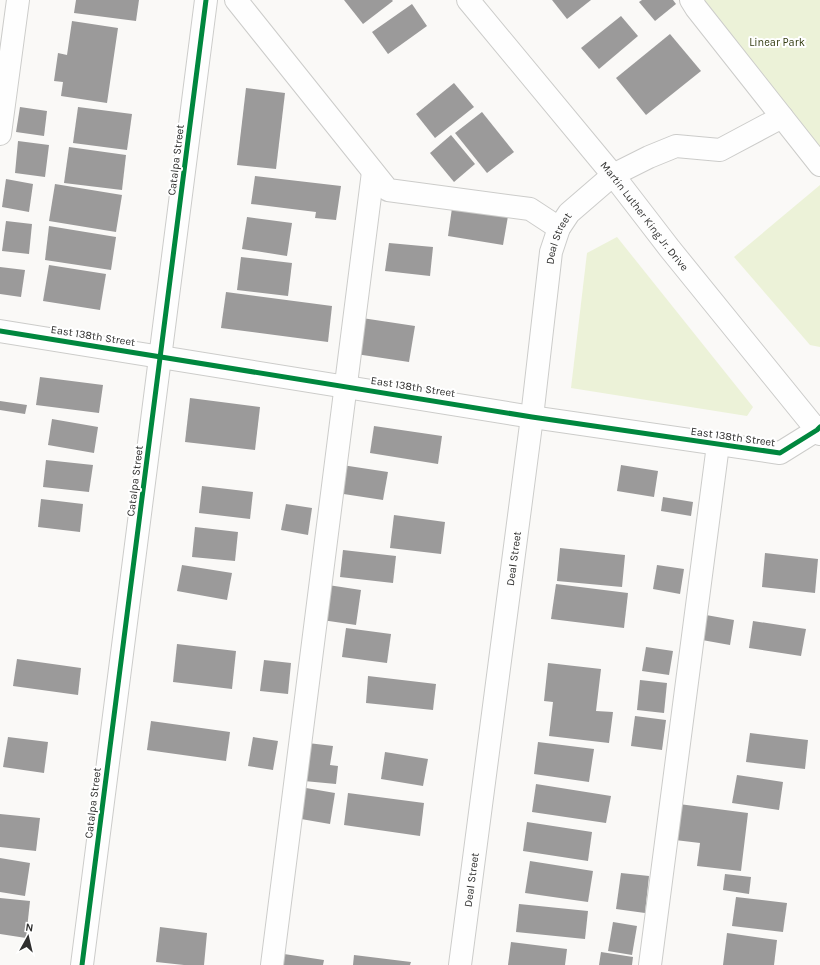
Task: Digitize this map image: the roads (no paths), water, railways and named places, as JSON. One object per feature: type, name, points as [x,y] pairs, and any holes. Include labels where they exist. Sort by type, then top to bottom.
[{"type":"street","points":[[0,134],[18,0]]},
{"type":"street","name":"Catalpa Street","points":[[82,965],[206,0]]},
{"type":"street","points":[[236,0],[388,190],[530,209],[559,228]]},
{"type":"street","name":"Martin Luther King Jr. Drive","points":[[468,0],[613,175],[670,249],[819,430]]},
{"type":"street","points":[[691,0],[820,165]]},
{"type":"street","name":"Deal Street","points":[[460,965],[532,417],[551,252],[559,228],[569,213],[613,175],[649,157],[676,146],[720,150],[782,117]]},
{"type":"street","points":[[272,965],[347,387],[373,172]]},
{"type":"street","name":"East 138th Street","points":[[0,331],[532,417],[780,453],[819,430]]},
{"type":"street","points":[[650,965],[718,445]]},
{"type":"park label","name":"Linear Park","points":[[777,42]]}]
